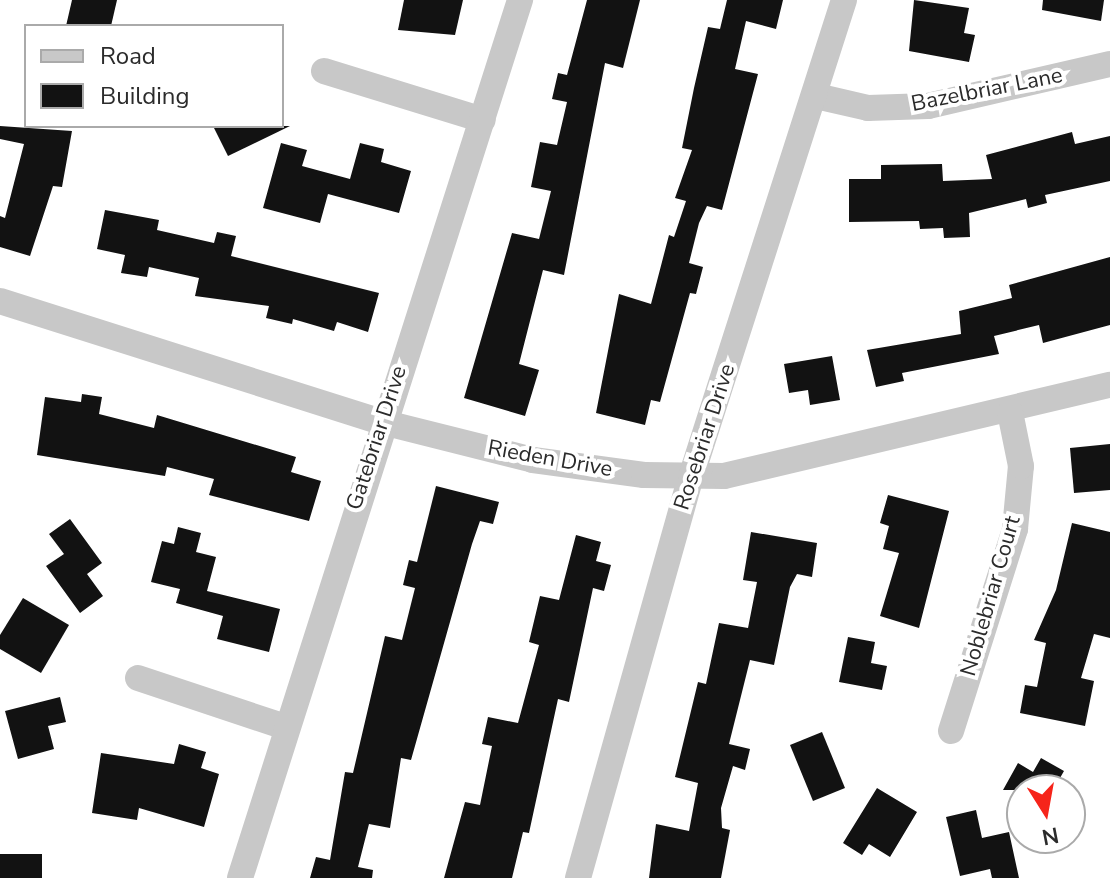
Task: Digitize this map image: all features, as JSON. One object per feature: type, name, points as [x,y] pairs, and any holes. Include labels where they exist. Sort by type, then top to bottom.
[{"type":"street","name":"Gatebriar Drive","points":[[240,878],[382,422],[520,0]]},
{"type":"street","name":"Rosebriar Drive","points":[[578,878],[691,477],[816,96],[844,0]]},
{"type":"street","name":"Bazelbriar Lane","points":[[816,96],[868,108],[928,106],[1110,64]]},
{"type":"street","points":[[324,71],[483,120]]},
{"type":"street","name":"Rieden Drive","points":[[0,301],[382,422],[533,460],[691,477],[724,476],[1010,412],[1110,385]]},
{"type":"street","name":"Noblebriar Court","points":[[951,731],[1015,529],[1021,466],[1010,412]]},
{"type":"street","points":[[138,678],[285,727]]},
{"type":"building","points":[[72,0],[117,0],[111,24],[66,24]]},
{"type":"building","points":[[404,0],[463,0],[455,35],[398,30]]},
{"type":"building","points":[[587,0],[640,0],[623,68],[605,63],[564,275],[543,270],[519,364],[539,370],[525,416],[464,398],[512,233],[539,239],[551,191],[531,187],[540,142],[557,145],[567,102],[552,99],[558,73],[567,75]]},
{"type":"building","points":[[727,0],[783,0],[776,29],[746,21],[735,69],[758,74],[722,210],[707,206],[699,223],[689,263],[703,267],[696,294],[690,293],[660,402],[651,400],[645,425],[596,413],[619,294],[651,304],[669,235],[674,237],[686,201],[675,198],[692,150],[682,148],[694,88],[708,27],[720,29]]},
{"type":"building","points":[[914,0],[969,8],[964,33],[975,35],[969,62],[909,51]]},
{"type":"building","points":[[1043,0],[1104,0],[1101,21],[1042,10]]},
{"type":"building","points":[[0,126],[72,131],[62,187],[53,186],[30,256],[0,247],[0,216],[5,218],[24,144],[0,139]]},
{"type":"building","points":[[290,126],[228,156],[214,128]]},
{"type":"building","points":[[1072,132],[1075,144],[1110,136],[1110,181],[1045,195],[1047,203],[1028,208],[1026,199],[969,213],[970,237],[944,238],[943,228],[920,229],[919,221],[849,222],[849,179],[881,179],[881,165],[942,164],[943,181],[992,179],[986,155]]},
{"type":"building","points":[[281,143],[307,150],[302,166],[350,179],[360,143],[384,149],[381,162],[411,171],[399,213],[328,194],[320,223],[263,208]]},
{"type":"building","points":[[105,210],[159,220],[157,230],[214,243],[217,232],[236,236],[231,256],[379,293],[368,332],[337,322],[334,331],[293,319],[292,324],[266,318],[269,306],[195,296],[199,278],[149,267],[147,277],[121,273],[125,255],[97,249]]},
{"type":"building","points":[[1110,257],[1110,325],[1043,343],[1039,325],[994,336],[999,354],[902,373],[904,381],[876,387],[867,350],[961,334],[959,311],[1012,298],[1009,285]]},
{"type":"building","points":[[832,356],[840,400],[810,405],[808,390],[789,393],[784,364]]},
{"type":"building","points":[[82,394],[102,397],[99,414],[154,428],[157,415],[296,457],[291,472],[321,481],[309,521],[209,495],[214,479],[167,467],[165,476],[37,455],[45,397],[81,402]]},
{"type":"building","points":[[1110,444],[1110,490],[1074,493],[1070,448]]},
{"type":"building","points":[[436,486],[499,502],[493,524],[480,521],[472,544],[411,760],[401,758],[390,828],[369,824],[358,867],[373,870],[372,878],[310,878],[316,857],[330,860],[345,772],[353,773],[385,636],[402,640],[415,588],[403,585],[409,560],[417,562]]},
{"type":"building","points":[[888,495],[949,511],[919,628],[880,616],[899,553],[883,549],[889,526],[880,523]]},
{"type":"building","points":[[70,519],[102,563],[87,574],[103,596],[80,613],[46,566],[64,554],[49,534]]},
{"type":"building","points":[[1072,523],[1110,532],[1110,638],[1094,634],[1081,678],[1094,681],[1085,726],[1020,713],[1025,685],[1037,687],[1046,643],[1034,640],[1056,590]]},
{"type":"building","points":[[178,527],[201,533],[196,552],[216,557],[207,591],[280,609],[269,652],[217,639],[223,616],[176,603],[180,589],[151,582],[162,541],[174,544]]},
{"type":"building","points":[[751,532],[817,543],[812,577],[797,574],[790,587],[774,665],[750,660],[729,744],[750,749],[745,770],[733,766],[721,808],[722,828],[730,830],[721,878],[649,878],[656,824],[689,831],[698,783],[675,777],[698,682],[706,684],[719,623],[748,628],[757,582],[743,580]]},
{"type":"building","points":[[576,535],[601,542],[596,561],[611,565],[604,591],[593,588],[569,702],[558,699],[529,833],[523,832],[512,878],[444,878],[465,802],[480,805],[492,746],[482,744],[488,717],[518,723],[539,645],[529,642],[540,596],[559,600]]},
{"type":"building","points":[[23,598],[69,625],[41,673],[0,649],[0,635]]},
{"type":"building","points":[[848,637],[875,642],[871,663],[887,666],[882,690],[839,682]]},
{"type":"building","points":[[60,697],[66,722],[48,726],[54,749],[18,759],[5,711]]},
{"type":"building","points":[[822,732],[845,788],[813,801],[790,745]]},
{"type":"building","points":[[179,744],[206,752],[201,768],[219,774],[204,827],[139,808],[137,820],[92,813],[101,753],[174,764]]},
{"type":"building","points":[[1041,758],[1064,771],[1062,774],[1012,774],[1018,763],[1033,772]]},
{"type":"building","points":[[877,788],[917,812],[890,857],[869,844],[862,855],[843,843]]},
{"type":"building","points":[[976,810],[982,838],[1006,833],[1006,854],[1014,854],[1019,878],[992,878],[990,869],[960,876],[946,817]]},
{"type":"building","points":[[0,854],[42,854],[42,878],[0,878]]}]
